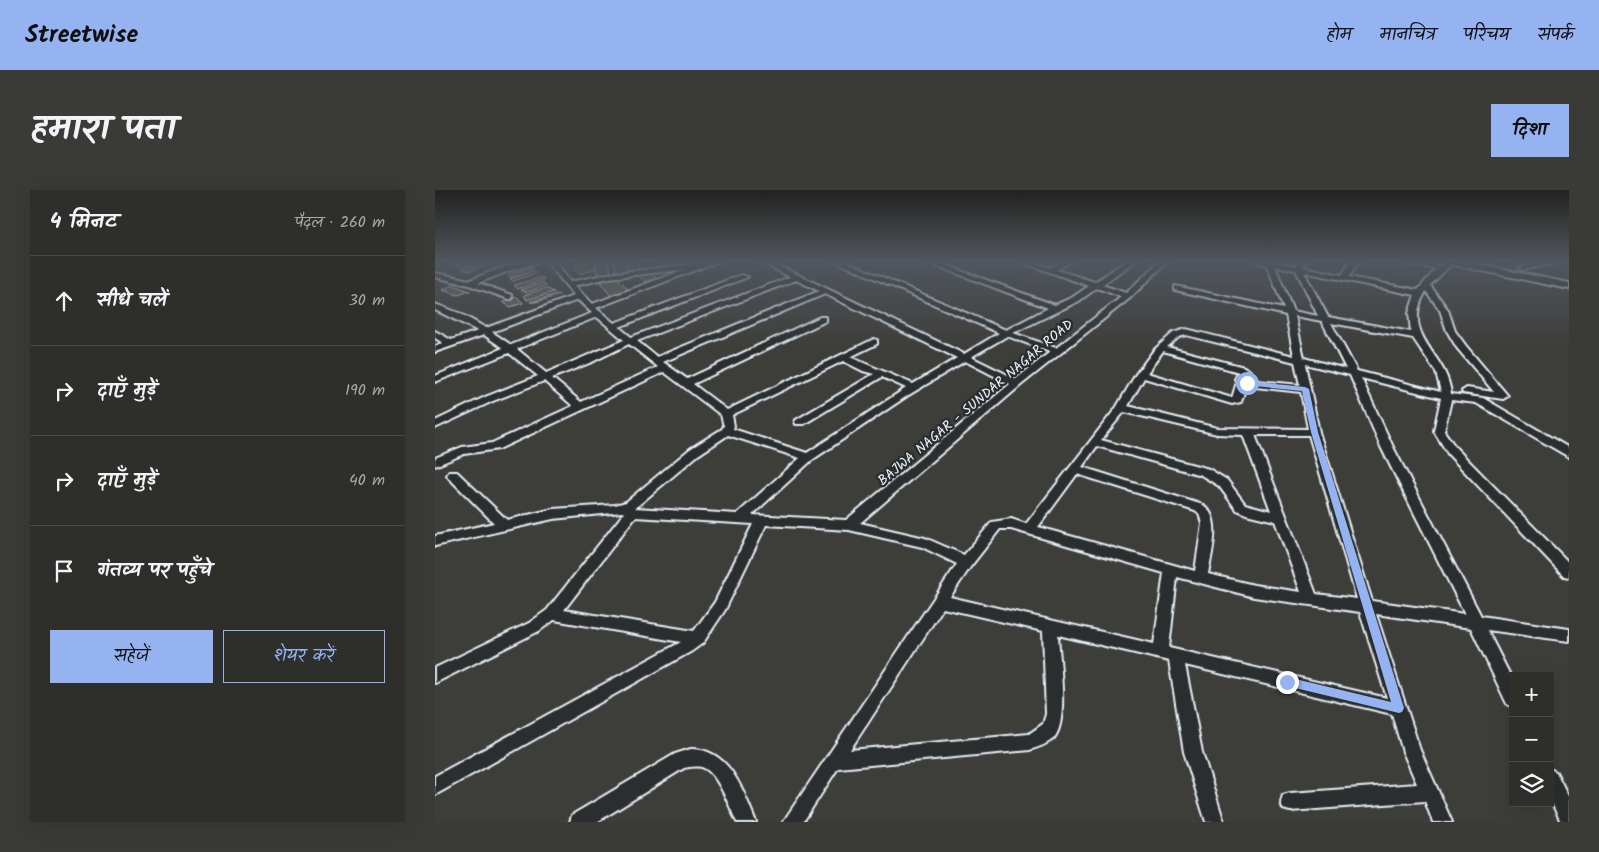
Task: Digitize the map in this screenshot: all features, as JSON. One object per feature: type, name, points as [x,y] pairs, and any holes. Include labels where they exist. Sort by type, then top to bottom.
[{"type":"street","points":[[491,290],[509,297]]},
{"type":"street","points":[[435,676],[534,627],[552,614],[635,502],[694,452],[727,431],[730,423],[726,414],[629,341],[593,310],[574,290]]},
{"type":"street","points":[[437,376],[508,349],[593,310],[641,290]]},
{"type":"street","points":[[613,326],[708,290]]},
{"type":"street","points":[[435,425],[489,398],[589,360],[629,341],[761,290]]},
{"type":"street","points":[[908,290],[1007,333],[1056,351]]},
{"type":"street","points":[[1007,290],[1057,309]]},
{"type":"street","points":[[739,520],[808,457],[913,388],[1037,316],[1057,309],[1088,290]]},
{"type":"street","points":[[1111,290],[1127,296]]},
{"type":"street","name":"BAJWA NAGAR - SUNDAR NAGAR ROAD","points":[[849,525],[1017,383],[1133,290]]},
{"type":"street","points":[[1189,290],[1325,320],[1416,336]]},
{"type":"street","points":[[1281,290],[1291,313],[1315,432],[1366,607],[1412,752],[1428,792],[1443,822]]},
{"type":"street","points":[[1312,290],[1353,372],[1387,447],[1509,691]]},
{"type":"street","points":[[1422,290],[1413,307],[1416,336],[1443,376],[1447,407],[1439,431],[1443,440],[1569,572]]},
{"type":"street","points":[[1424,290],[1444,310],[1456,340],[1503,396],[1460,390],[1446,396]]},
{"type":"street","points":[[435,462],[462,451],[495,446],[581,407],[660,364],[826,291],[1017,383]]},
{"type":"street","points":[[435,349],[483,330],[580,297]]},
{"type":"street","points":[[435,306],[483,330],[581,407]]},
{"type":"street","points":[[687,383],[823,319]]},
{"type":"street","points":[[1029,528],[1121,408],[1151,359],[1177,334],[1186,332],[1446,396],[1479,400],[1569,453]]},
{"type":"street","points":[[435,334],[450,342]]},
{"type":"street","points":[[726,414],[874,342]]},
{"type":"street","points":[[1141,374],[1232,401],[1237,400],[1241,380],[1245,373],[1241,369],[1162,348]]},
{"type":"street","points":[[842,357],[913,388]]},
{"type":"street","points":[[800,422],[882,373]]},
{"type":"street","points":[[1242,382],[1305,389]]},
{"type":"street","points":[[1121,408],[1202,429],[1248,432],[1315,432]]},
{"type":"street","points":[[727,431],[808,457]]},
{"type":"street","points":[[1248,432],[1311,600]]},
{"type":"street","points":[[1095,442],[1205,472],[1223,483],[1246,510],[1280,518]]},
{"type":"street","points":[[1075,469],[1199,508],[1205,512],[1208,523],[1201,578]]},
{"type":"street","points":[[453,475],[504,525]]},
{"type":"street","points":[[435,541],[553,514],[628,510],[761,522],[849,525],[925,543],[966,562]]},
{"type":"street","points":[[435,786],[687,646],[698,638],[714,617],[761,522]]},
{"type":"street","points":[[793,822],[966,562],[997,525],[1011,524],[1029,528],[1171,570],[1254,591],[1569,635]]},
{"type":"street","points":[[1171,570],[1169,655],[1212,821]]},
{"type":"street","points":[[940,601],[1399,708]]},
{"type":"street","points":[[552,614],[698,638]]},
{"type":"street","points":[[834,760],[1030,742],[1044,736],[1052,728],[1054,714],[1050,626]]},
{"type":"street","points":[[579,822],[681,760],[695,757],[710,760],[720,768],[747,822]]},
{"type":"street","points":[[1554,786],[1569,818]]},
{"type":"street","points":[[1290,802],[1428,792]]},
{"type":"building","points":[[444,290],[470,291],[458,295]]},
{"type":"building","points":[[538,290],[554,292],[527,300],[524,295]]},
{"type":"building","points":[[607,290],[624,290],[611,296]]},
{"type":"building","points":[[556,294],[560,295],[530,302]]},
{"type":"building","points":[[517,297],[523,303],[510,307],[503,302]]},
{"type":"route","points":[[1247,383],[1305,389],[1315,432],[1366,607],[1399,708],[1287,682]]}]
